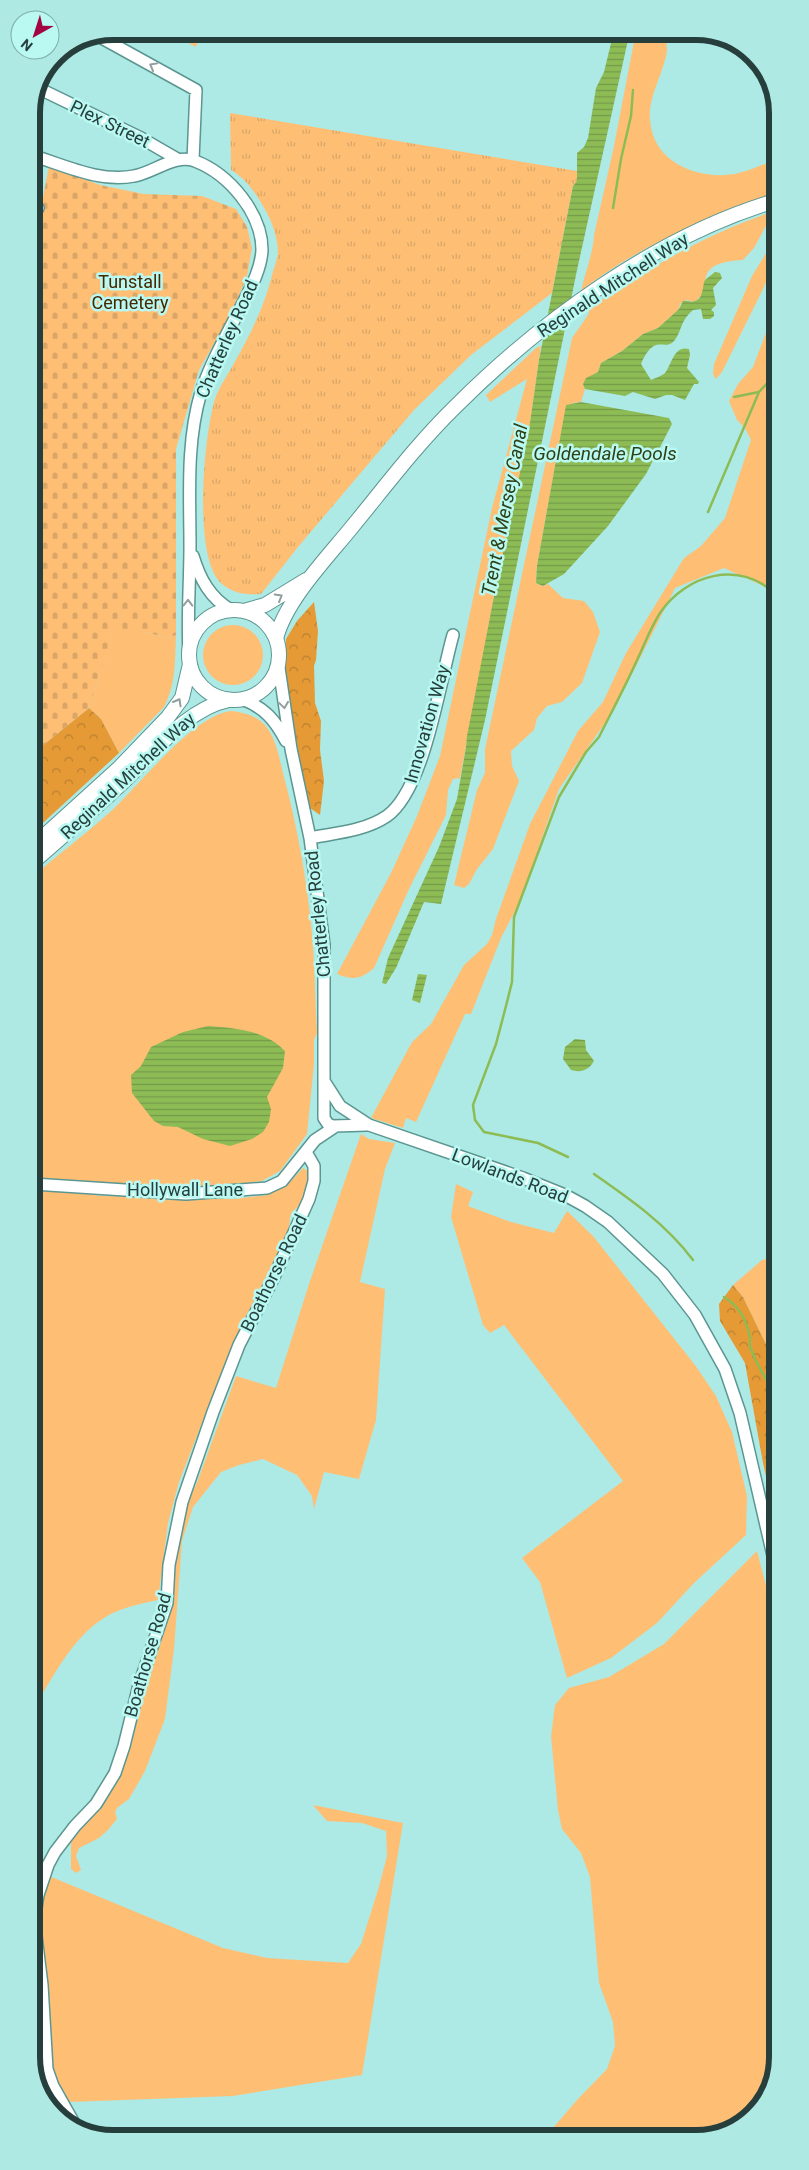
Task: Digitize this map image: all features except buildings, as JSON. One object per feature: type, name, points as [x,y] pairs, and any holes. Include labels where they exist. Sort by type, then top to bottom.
[{"type":"main road","name":"Reginald Mitchell Way","points":[[276,639],[288,612],[311,577],[436,427],[491,373],[539,332],[585,298],[654,254],[705,226],[769,203]]},
{"type":"main road","name":"Reginald Mitchell Way","points":[[238,611],[265,605],[311,577]]},
{"type":"main road","points":[[238,611],[257,616],[266,623],[276,639],[278,661],[274,675],[264,688],[258,693],[236,699],[220,697],[207,690],[194,673],[190,658],[193,637],[202,624],[213,615],[238,611]]},
{"type":"main road","name":"Reginald Mitchell Way","points":[[40,840],[118,769],[168,717],[182,698],[190,658]]},
{"type":"main road","name":"Reginald Mitchell Way","points":[[40,857],[122,783],[193,715],[215,702],[236,699]]},
{"type":"street","points":[[40,157],[108,178],[136,176],[179,160],[193,160],[196,90],[108,40]]},
{"type":"street","name":"Plex Street","points":[[44,91],[141,138],[179,160]]},
{"type":"street","name":"Chatterley Road","points":[[190,658],[187,620],[190,547],[190,454],[194,416],[215,358],[252,286],[262,251],[261,236],[243,199],[222,177],[193,160]]},
{"type":"street","name":"Chatterley Road","points":[[190,547],[198,573],[207,589],[216,600],[238,611]]},
{"type":"street","name":"Innovation Way","points":[[310,838],[372,824],[387,816],[407,794],[424,748],[453,635]]},
{"type":"street","name":"Chatterley Road","points":[[278,661],[291,749],[310,838],[324,945],[324,1112]]},
{"type":"street","name":"Chatterley Road","points":[[236,699],[261,708],[269,714],[277,723],[291,749]]},
{"type":"street","points":[[324,1081],[341,1108],[345,1116],[338,1126],[328,1124],[324,1112],[331,1105],[341,1108]]},
{"type":"street","name":"Lowlands Road","points":[[341,1108],[369,1125],[565,1194],[608,1222],[638,1248],[663,1274],[695,1315],[724,1369],[740,1413],[769,1538]]},
{"type":"street","name":"Hollywall Lane","points":[[40,1185],[186,1194],[267,1188],[282,1181],[315,1140],[324,1112]]},
{"type":"street","name":"Lowlands Road","points":[[338,1126],[369,1125]]},
{"type":"street","name":"Hollywall Lane","points":[[315,1140],[338,1126]]},
{"type":"street","name":"Boathorse Road","points":[[40,1888],[55,1852],[75,1826],[96,1804],[115,1773],[124,1746],[139,1685],[167,1603],[169,1565],[182,1502],[213,1412],[239,1345],[274,1277],[309,1199],[314,1181],[314,1166],[306,1152]]},
{"type":"street","name":"Boathorse Road","points":[[40,1969],[47,2069],[53,2086],[70,2115]]},
{"type":"green space","points":[[183,40],[198,40],[196,47]]},
{"type":"green space","points":[[634,40],[665,40],[667,50],[650,111],[653,135],[659,147],[668,158],[680,165],[693,171],[707,174],[735,174],[769,162],[769,196],[699,223],[649,247],[602,275],[581,291],[614,146]]},
{"type":"green space","points":[[230,113],[577,171],[577,181],[573,186],[552,293],[471,355],[414,410],[298,547],[261,594],[241,593],[231,590],[222,584],[213,570],[207,549],[204,524],[204,466],[215,399],[256,320],[266,296],[278,253],[275,235],[266,211],[249,186],[231,170]]},
{"type":"green space","name":"Tunstall Cemetery","points":[[49,166],[100,185],[144,194],[202,196],[236,209],[247,227],[252,248],[247,276],[232,312],[199,370],[176,449],[176,635],[168,638],[145,632],[113,632],[89,708],[40,748],[40,213]]},
{"type":"green space","points":[[769,213],[769,222],[754,248],[743,260],[726,262],[715,266],[709,271],[703,290],[694,302],[686,300],[658,328],[643,334],[622,351],[601,363],[598,372],[583,384],[585,389],[581,402],[573,403],[564,417],[537,566],[536,583],[543,586],[548,584],[563,598],[584,601],[593,612],[600,632],[582,683],[562,702],[547,706],[537,718],[534,730],[511,751],[512,766],[519,781],[493,849],[477,869],[469,884],[464,888],[454,885],[477,790],[485,773],[485,749],[572,338],[588,315],[590,308],[633,279],[702,241]]},
{"type":"green space","points":[[769,247],[769,273],[764,287],[722,372],[716,379],[713,374],[714,364],[752,276]]},
{"type":"green space","points":[[769,325],[769,589],[724,568],[675,588],[614,710],[559,789],[520,901],[501,938],[471,1014],[465,1014],[416,1122],[406,1118],[403,1128],[371,1118],[412,1042],[431,1024],[464,965],[487,944],[492,935],[530,824],[578,731],[603,702],[626,653],[684,558],[701,546],[725,518],[751,440],[745,428],[737,420],[729,401],[738,384],[753,367]]},
{"type":"green space","points":[[541,346],[529,430],[496,586],[460,778],[453,779],[448,790],[446,815],[409,889],[374,968],[360,977],[343,976],[337,974],[391,873],[417,816],[440,756],[492,508],[527,379],[490,402],[486,395],[536,348]]},
{"type":"green space","points":[[314,602],[318,631],[314,666],[315,703],[321,721],[320,750],[324,781],[320,815],[310,808],[296,743],[286,677],[286,639],[297,621]]},
{"type":"green space","points":[[227,625],[239,625],[250,630],[258,638],[263,649],[261,667],[250,680],[239,685],[227,685],[216,680],[208,672],[203,661],[203,649],[208,638],[216,630]]},
{"type":"green space","points":[[113,631],[145,632],[168,638],[176,635],[173,681],[168,699],[164,707],[119,753],[101,719],[89,708]]},
{"type":"green space","points":[[89,708],[101,719],[119,753],[40,826],[40,748]]},
{"type":"green space","points":[[230,711],[244,713],[264,724],[276,747],[293,812],[307,893],[314,959],[317,1033],[314,1040],[314,1064],[307,1134],[280,1171],[262,1181],[233,1185],[165,1189],[40,1178],[40,870],[109,813],[182,739],[215,716]]},
{"type":"green space","points":[[361,1134],[369,1139],[395,1143],[385,1169],[360,1282],[385,1289],[376,1420],[359,1479],[324,1472],[314,1509],[312,1496],[297,1475],[263,1459],[221,1472],[193,1507],[182,1541],[174,1649],[165,1719],[145,1771],[129,1799],[118,1807],[115,1812],[117,1819],[99,1838],[79,1848],[76,1856],[81,1870],[76,1873],[71,1869],[71,1841],[94,1813],[134,1717],[167,1621],[185,1509],[198,1480],[236,1376],[276,1388],[309,1284]]},
{"type":"green space","points":[[303,1168],[308,1171],[309,1179],[303,1202],[292,1212],[289,1230],[267,1282],[226,1361],[179,1482],[168,1523],[158,1600],[116,1612],[93,1626],[82,1636],[64,1659],[40,1698],[40,1189],[103,1196],[233,1199],[268,1195],[292,1180]]},
{"type":"green space","points":[[456,1184],[473,1192],[468,1206],[511,1222],[554,1233],[567,1211],[593,1236],[695,1365],[716,1396],[732,1432],[747,1496],[746,1535],[694,1583],[657,1623],[611,1658],[567,1678],[540,1582],[522,1558],[623,1481],[504,1325],[490,1333],[483,1325],[451,1217]]},
{"type":"green space","points":[[769,1258],[769,1351],[743,1297],[733,1285],[762,1260]]},
{"type":"green space","points":[[733,1285],[743,1297],[769,1351],[769,1490],[745,1363],[720,1321],[719,1304]]},
{"type":"green space","points":[[757,1551],[769,1597],[768,2071],[759,2094],[744,2112],[737,2118],[715,2128],[696,2130],[552,2130],[607,2069],[615,2046],[613,2022],[599,1983],[590,1877],[581,1853],[562,1829],[558,1810],[551,1736],[555,1705],[569,1688],[609,1677],[664,1644]]},
{"type":"green space","points":[[313,1805],[403,1823],[362,2075],[233,2096],[69,2102],[58,2091],[51,2069],[40,1910],[49,1876],[223,1948],[267,1958],[348,1963],[361,1944],[378,1890],[387,1856],[386,1831],[362,1823],[327,1821]]},
{"type":"green space","points":[[44,2081],[46,2083],[55,2101]]},
{"type":"water","points":[[612,40],[628,40],[577,270],[485,720],[441,904],[424,902],[396,968],[386,984],[382,983],[388,958],[439,847],[457,799],[467,736],[496,586],[529,430],[539,360],[573,186],[577,181],[577,153],[584,147],[588,138],[596,88],[604,72]]},
{"type":"water","name":"Goldendale Pools","points":[[715,272],[720,273],[722,278],[713,288],[716,305],[711,310],[714,312],[714,316],[710,319],[703,319],[701,309],[693,310],[688,314],[674,341],[667,345],[651,348],[641,364],[651,380],[665,373],[677,352],[689,349],[690,355],[687,368],[699,382],[694,384],[685,400],[672,395],[655,399],[633,392],[625,396],[585,389],[583,384],[586,378],[598,372],[601,363],[622,351],[643,334],[658,328],[679,309],[683,301],[694,302],[698,299],[705,280]]},
{"type":"water","name":"Goldendale Pools","points":[[581,402],[669,418],[672,424],[646,474],[608,526],[564,574],[543,586],[536,583],[537,566],[566,405]]},
{"type":"water","points":[[418,974],[427,975],[420,1003],[412,1000]]},
{"type":"water","points":[[208,1026],[239,1029],[259,1034],[285,1051],[283,1068],[267,1097],[271,1109],[269,1122],[263,1132],[252,1139],[230,1146],[203,1139],[178,1127],[163,1126],[154,1121],[132,1093],[131,1075],[141,1066],[151,1047],[183,1032]]},
{"type":"water","points":[[575,1039],[585,1040],[586,1050],[594,1061],[590,1067],[581,1071],[571,1070],[563,1059],[565,1047]]},
{"type":"waterway","points":[[613,208],[621,159],[631,116],[633,90]]},
{"type":"waterway","points":[[708,512],[759,392],[769,381]]},
{"type":"waterway","points":[[734,397],[759,392]]},
{"type":"waterway","points":[[568,1157],[538,1143],[484,1132],[475,1120],[473,1105],[496,1044],[512,982],[514,917],[559,797],[586,752],[599,737],[660,613],[684,589],[699,581],[715,576],[747,577],[769,590]]},
{"type":"waterway","points":[[594,1174],[659,1224],[693,1260]]},
{"type":"waterway","points":[[724,1297],[738,1309],[744,1319],[749,1331],[753,1355],[769,1383]]},
{"type":"water label","name":"Trent & Mersey Canal","points":[[504,510]]}]
